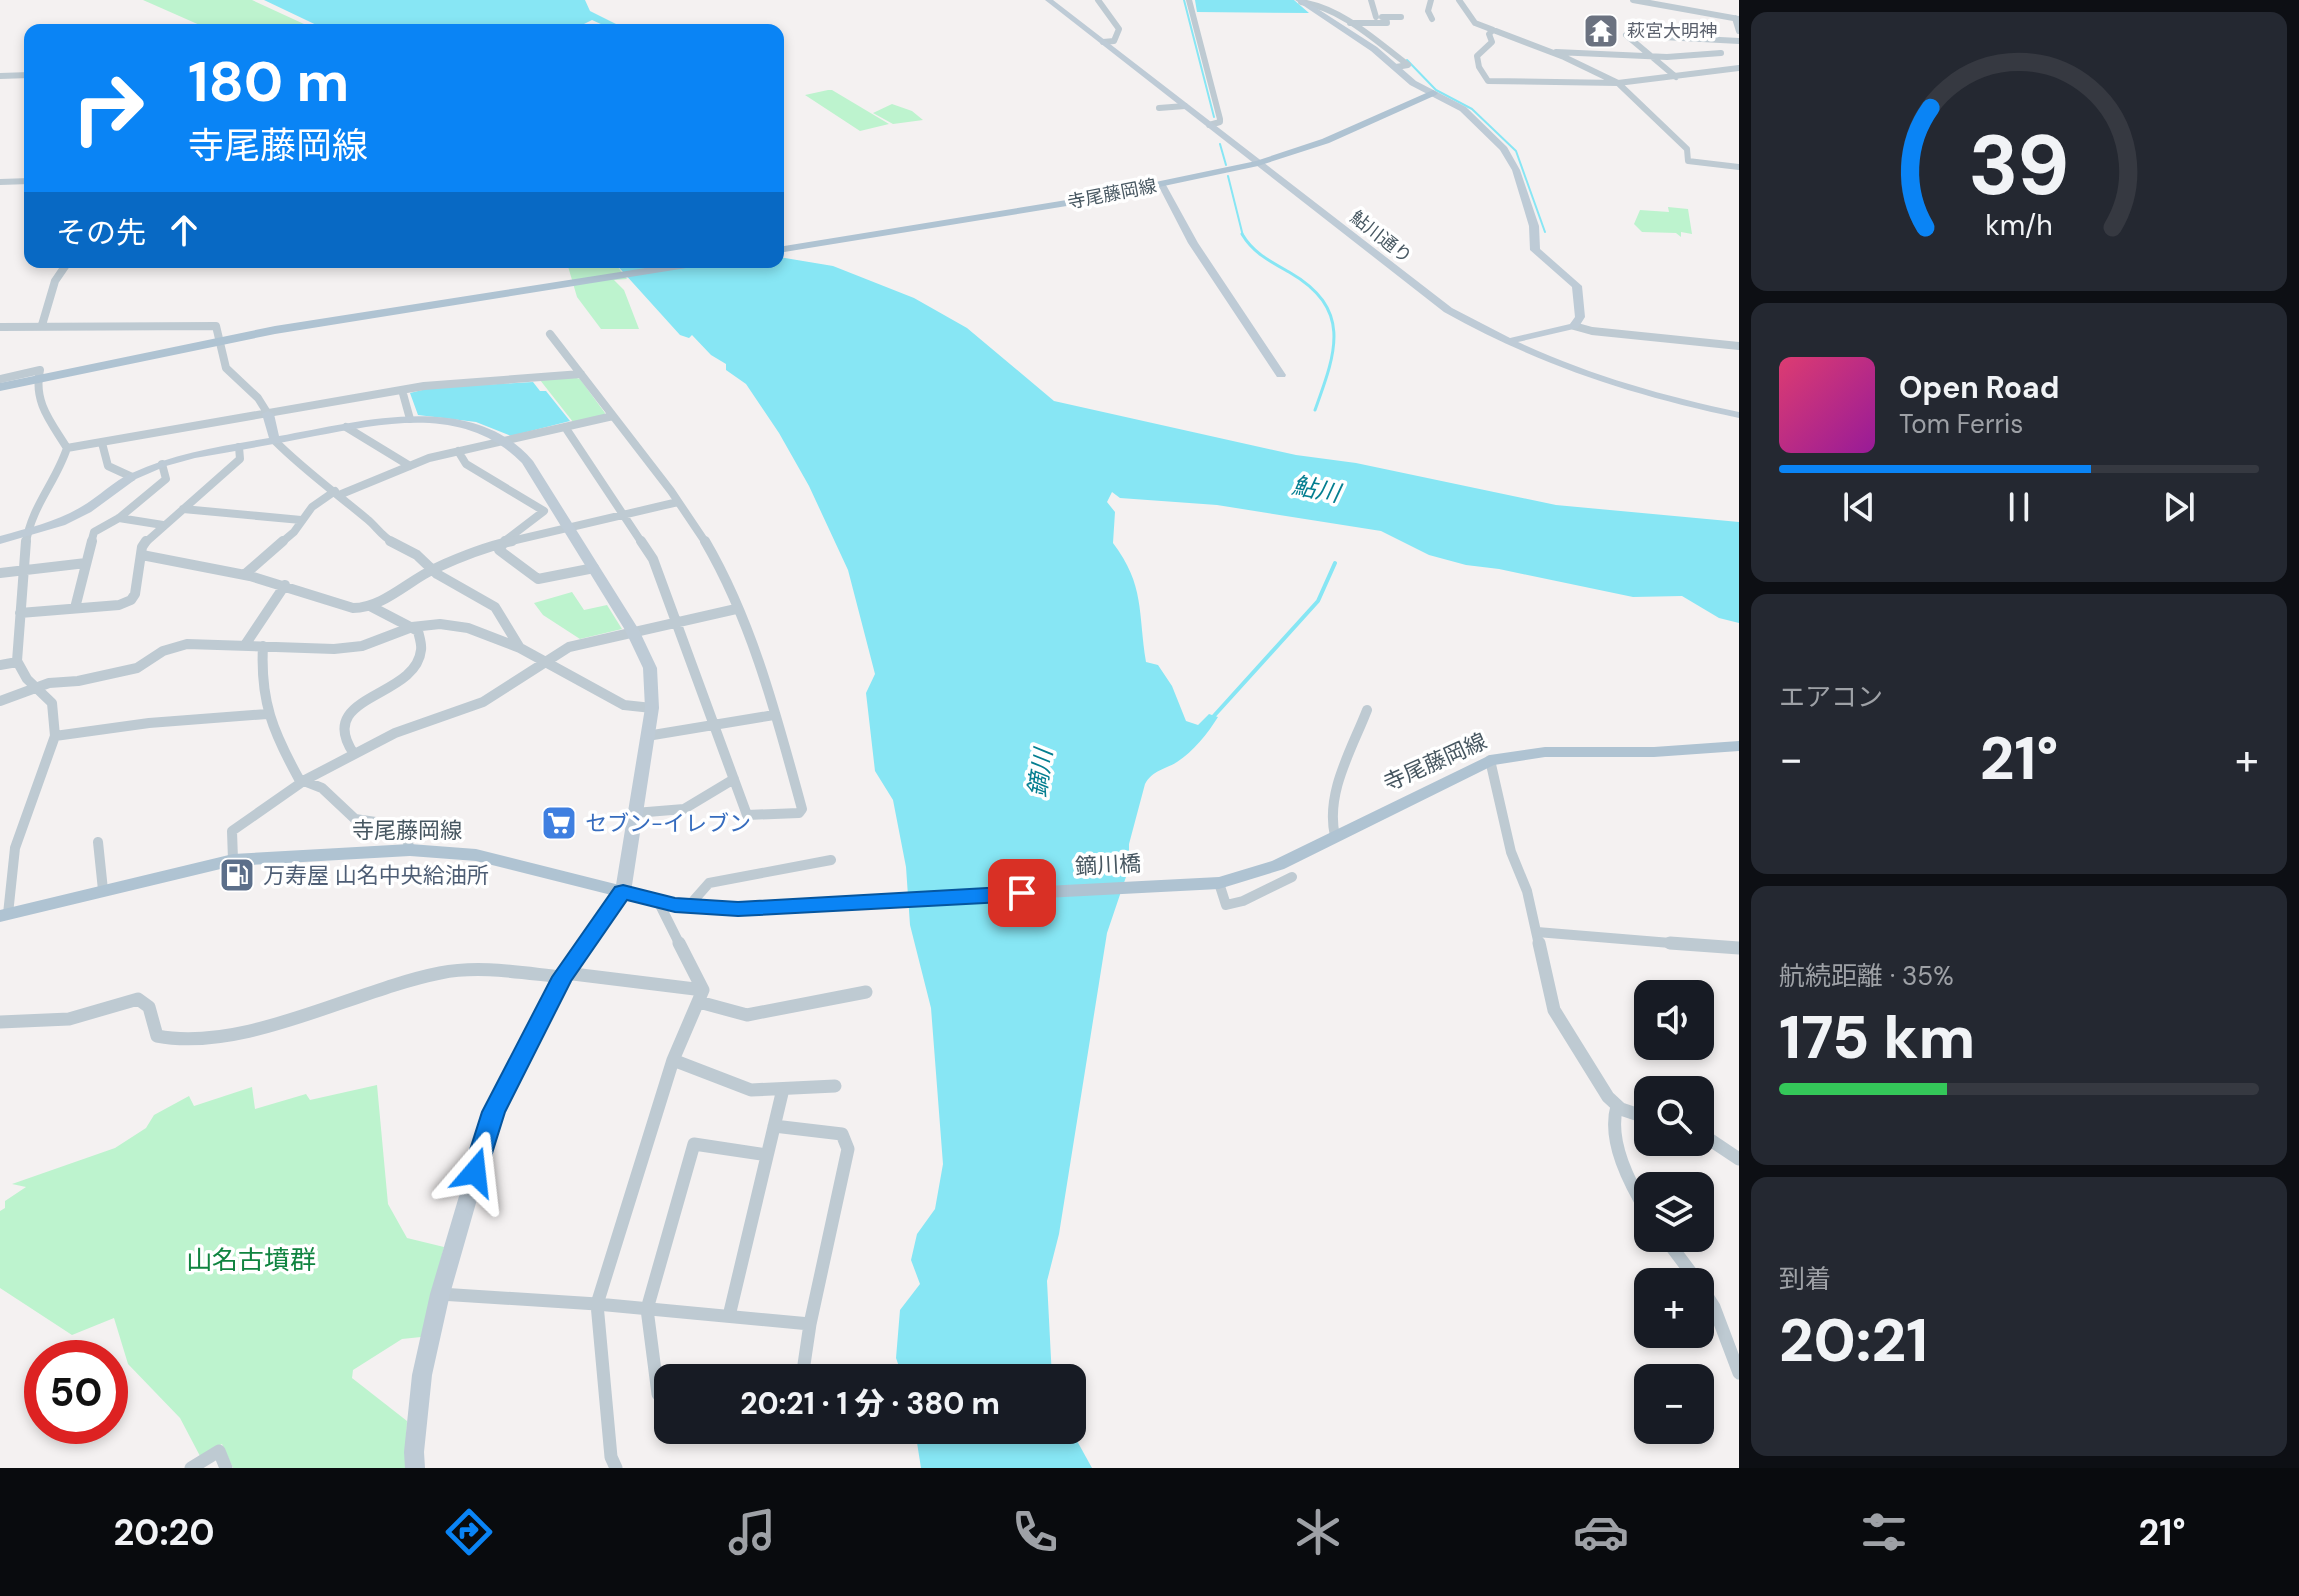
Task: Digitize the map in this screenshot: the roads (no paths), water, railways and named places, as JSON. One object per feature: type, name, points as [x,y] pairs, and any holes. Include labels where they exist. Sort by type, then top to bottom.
[{"type":"main road","name":"寺尾藤岡線","points":[[784,249],[1051,206],[1258,163],[1362,127],[1433,93]]},
{"type":"main road","points":[[0,387],[221,340],[668,268]]},
{"type":"main road","name":"寺尾藤岡線","points":[[1216,883],[1278,865],[1490,760],[1545,752],[1654,752],[1739,746]]},
{"type":"main road","name":"寺尾藤岡線","points":[[4,915],[233,860],[410,850],[476,855],[692,907],[738,909],[862,902]]},
{"type":"main road","name":"鏑川橋","points":[[862,902],[1216,883]]},
{"type":"street","name":"鮎川通り","points":[[1049,0],[1448,310],[1549,361],[1613,384],[1739,415]]},
{"type":"street","points":[[1098,0],[1119,29],[1114,41],[1103,42]]},
{"type":"street","points":[[1189,0],[1220,119],[1220,122],[1209,125]]},
{"type":"street","points":[[1371,0],[1376,17]]},
{"type":"street","points":[[1431,0],[1428,11],[1432,19]]},
{"type":"street","points":[[1459,0],[1475,23],[1554,53],[1618,83],[1687,149],[1688,161],[1739,167]]},
{"type":"street","points":[[1633,0],[1737,18],[1739,31]]},
{"type":"street","points":[[1300,1],[1310,1],[1354,20],[1408,65],[1396,67]]},
{"type":"street","points":[[1300,1],[1396,67],[1413,83],[1463,109],[1511,159],[1534,226],[1535,250],[1577,286],[1580,317],[1574,326]]},
{"type":"street","points":[[1336,25],[1376,17],[1401,17]]},
{"type":"street","points":[[1354,20],[1387,23],[1386,17]]},
{"type":"street","points":[[1493,30],[1489,34],[1492,42],[1477,56],[1479,67],[1488,81],[1618,83],[1739,68]]},
{"type":"street","points":[[1676,77],[1626,35],[1739,41]]},
{"type":"street","points":[[1714,41],[1731,70]]},
{"type":"street","points":[[1554,53],[1649,56],[1721,53]]},
{"type":"street","points":[[0,76],[24,75]]},
{"type":"street","points":[[1159,108],[1185,106]]},
{"type":"street","points":[[0,182],[24,181]]},
{"type":"street","points":[[1162,185],[1193,243],[1281,375]]},
{"type":"street","points":[[42,325],[55,281],[64,268]]},
{"type":"street","points":[[0,327],[216,326],[228,371],[258,398],[268,414],[275,441],[297,463],[371,522],[380,536],[417,555],[437,574],[495,607],[520,648]]},
{"type":"street","points":[[1507,342],[1574,326],[1592,331],[1739,346]]},
{"type":"street","points":[[550,334],[567,351],[678,502],[724,577],[774,715],[802,809],[799,813],[747,815],[653,559],[565,427]]},
{"type":"street","points":[[0,379],[40,370],[39,406],[67,448]]},
{"type":"street","points":[[67,448],[402,390],[581,374]]},
{"type":"street","points":[[402,390],[410,419]]},
{"type":"street","points":[[244,575],[294,532],[312,507],[337,493],[458,451],[613,416]]},
{"type":"street","points":[[0,540],[26,535],[76,515],[132,477],[162,464],[346,427],[410,419],[472,427],[505,440],[527,461],[632,630],[650,668],[652,708],[623,892],[564,975],[493,1112],[440,1294],[422,1375],[415,1468]]},
{"type":"street","points":[[346,427],[410,466]]},
{"type":"street","points":[[102,443],[108,466],[132,477]]},
{"type":"street","points":[[20,613],[119,605],[131,600],[142,547],[240,459],[239,447]]},
{"type":"street","points":[[4,915],[15,848],[55,736],[52,703],[35,689],[17,662],[26,535],[37,506],[57,477],[67,448]]},
{"type":"street","points":[[458,451],[466,464],[544,511],[500,545],[499,550],[538,579],[594,568]]},
{"type":"street","points":[[75,608],[94,532],[119,518],[166,479],[162,464]]},
{"type":"street","points":[[142,555],[285,585],[353,608],[370,606],[433,569],[500,545],[678,502]]},
{"type":"street","points":[[183,509],[301,520]]},
{"type":"street","points":[[119,518],[163,525]]},
{"type":"street","points":[[0,573],[86,563]]},
{"type":"street","points":[[245,645],[285,585]]},
{"type":"street","points":[[354,754],[342,735],[341,727],[376,692],[405,677],[420,659],[422,640],[412,627],[370,606]]},
{"type":"street","points":[[233,860],[232,831],[305,780],[354,754],[418,723],[483,702],[569,647],[632,630],[736,609]]},
{"type":"street","points":[[0,701],[49,683],[78,681],[137,668],[163,651],[178,646],[356,647],[392,637],[412,627],[431,624],[474,629],[520,648],[624,705],[652,708]]},
{"type":"street","points":[[263,646],[260,682],[267,714],[299,779],[322,788],[348,816],[403,826],[410,850]]},
{"type":"street","points":[[0,665],[17,662]]},
{"type":"street","points":[[1335,836],[1331,828],[1331,808],[1367,710]]},
{"type":"street","points":[[55,736],[149,723],[267,714]]},
{"type":"street","points":[[647,736],[774,715]]},
{"type":"street","points":[[1490,760],[1511,852],[1527,891],[1554,1010],[1599,1085],[1617,1106],[1634,1113]]},
{"type":"street","points":[[635,813],[684,809],[734,779]]},
{"type":"street","points":[[98,842],[103,890]]},
{"type":"street","points":[[692,907],[694,900],[709,883],[831,860]]},
{"type":"street","points":[[1216,883],[1226,905],[1243,901],[1292,877]]},
{"type":"street","points":[[616,1468],[611,1457],[597,1304],[673,1060],[701,996],[658,901]]},
{"type":"street","points":[[1537,932],[1739,948]]},
{"type":"street","points":[[0,1022],[87,1016],[138,999],[149,1007],[157,1036],[181,1041],[284,1022],[354,996],[440,973],[484,969],[564,975],[701,996],[747,1015],[866,992]]},
{"type":"street","points":[[673,1060],[751,1090],[835,1086]]},
{"type":"street","points":[[729,1316],[783,1089]]},
{"type":"street","points":[[1617,1106],[1613,1118],[1627,1173],[1634,1187]]},
{"type":"street","points":[[774,1126],[842,1134],[848,1149],[804,1364]]},
{"type":"street","points":[[1714,1142],[1739,1159]]},
{"type":"street","points":[[654,1364],[647,1309],[694,1144],[767,1155]]},
{"type":"street","points":[[440,1294],[597,1304],[810,1324]]},
{"type":"street","points":[[1714,1307],[1739,1373]]},
{"type":"street","points":[[191,1468],[219,1451],[226,1468]]},
{"type":"water","points":[[264,0],[585,0],[590,11],[616,24],[601,24],[592,20],[584,24],[314,24]]},
{"type":"water","points":[[1195,0],[1294,0],[1309,13],[1197,12]]},
{"type":"water","points":[[784,258],[833,266],[914,298],[967,328],[1054,401],[1296,455],[1356,463],[1556,505],[1739,522],[1739,623],[1719,618],[1682,596],[1633,597],[1466,565],[1429,555],[1381,531],[1217,505],[1120,498],[1112,492],[1107,502],[1115,512],[1113,543],[1131,572],[1135,586],[1146,662],[1158,665],[1172,686],[1186,721],[1198,725],[1209,714],[1218,717],[1189,753],[1148,779],[1129,844],[1129,868],[1107,933],[1059,1234],[1047,1281],[1051,1364],[898,1364],[900,1310],[920,1284],[911,1260],[917,1234],[935,1209],[943,1164],[931,1008],[910,925],[906,867],[893,800],[875,771],[866,693],[875,674],[848,570],[809,486],[746,384],[726,370],[726,364],[711,355],[692,335],[689,338],[680,335],[619,268],[784,268]]},
{"type":"water","points":[[533,382],[540,391],[546,391],[570,421],[511,436],[476,422],[418,415],[410,393],[430,388]]},
{"type":"water","points":[[917,1444],[1079,1444],[1092,1468],[921,1468]]},
{"type":"waterway","points":[[1184,0],[1214,117]]},
{"type":"waterway","points":[[1407,60],[1436,90],[1472,109],[1516,151],[1545,232]]},
{"type":"waterway","points":[[1220,144],[1226,165]]},
{"type":"waterway","points":[[1228,176],[1243,235]]},
{"type":"waterway","points":[[1243,235],[1251,247],[1309,286],[1323,301],[1331,317],[1333,351],[1315,410]]},
{"type":"waterway","points":[[1212,718],[1318,601],[1335,563]]},
{"type":"place","name":"萩宮大明神","points":[[1601,31]]},
{"type":"place","name":"セブン-イレブン","points":[[559,823]]},
{"type":"place","name":"万寿屋 山名中央給油所","points":[[237,875]]},
{"type":"water label","name":"鮎川","points":[[1316,489]]},
{"type":"water label","name":"鏑川","points":[[1040,773]]},
{"type":"park label","name":"山名古墳群","points":[[251,1260]]}]
